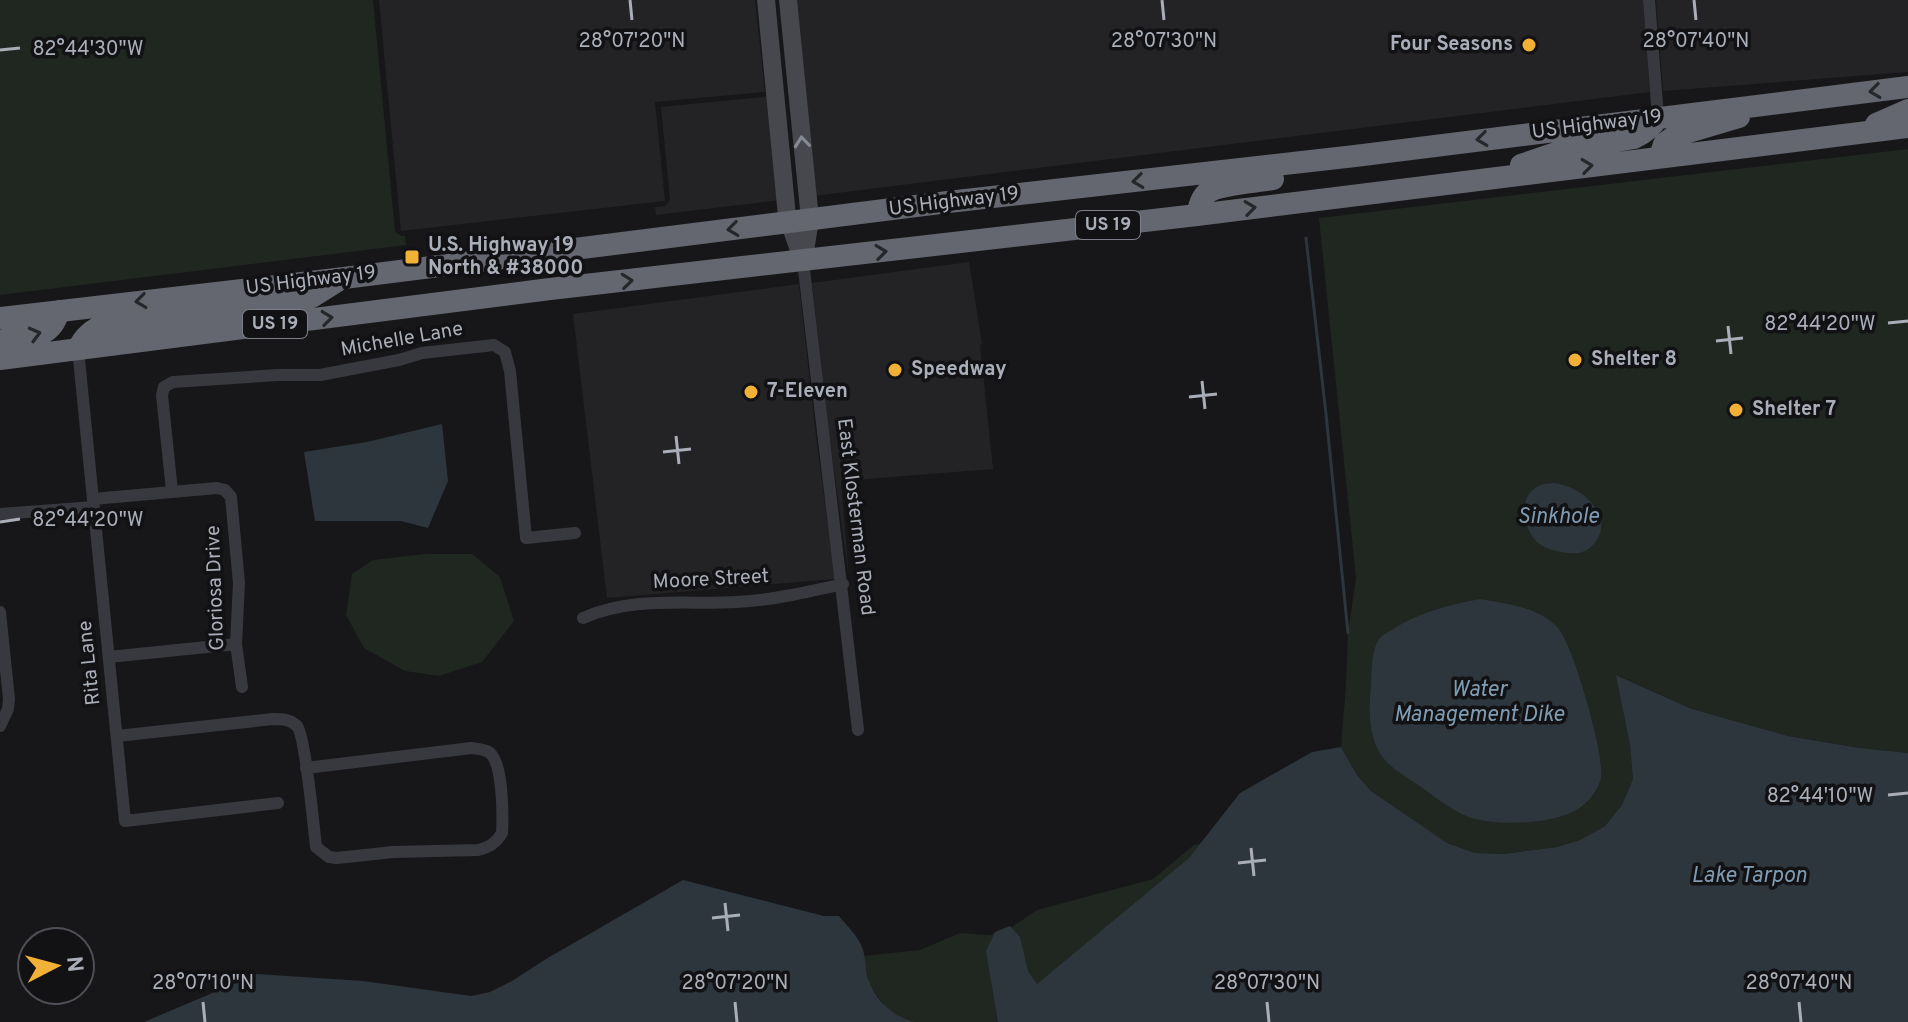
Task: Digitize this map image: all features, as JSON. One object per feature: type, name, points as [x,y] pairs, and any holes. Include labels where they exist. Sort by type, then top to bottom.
[{"type":"highway","name":"US Highway 19","points":[[0,318],[1908,87]]},
{"type":"highway","points":[[1660,157],[1664,144],[1684,132],[1716,125],[1782,102]]},
{"type":"highway","points":[[1853,134],[1908,110]]},
{"type":"highway","points":[[1482,179],[1565,150],[1634,138],[1643,134],[1658,117]]},
{"type":"highway","name":"US Highway 19","points":[[0,359],[550,289],[1197,215],[1908,127]]},
{"type":"highway","points":[[1197,215],[1201,201],[1208,192],[1220,187],[1271,180],[1355,156]]},
{"type":"highway","points":[[78,349],[83,339],[105,324],[312,297],[344,278]]},
{"type":"highway","points":[[0,341],[40,335],[55,323],[59,311]]},
{"type":"main road","name":"East Klosterman Road","points":[[766,0],[799,220]]},
{"type":"main road","name":"East Klosterman Road","points":[[788,0],[803,261]]},
{"type":"street","points":[[1649,0],[1658,117]]},
{"type":"street","name":"East Klosterman Road","points":[[803,261],[858,730]]},
{"type":"street","name":"Michelle Lane","points":[[172,491],[162,395],[164,387],[173,382],[320,375],[422,353],[494,345],[505,352],[510,371],[526,538],[575,533]]},
{"type":"street","name":"Rita Lane","points":[[78,349],[125,821],[278,803]]},
{"type":"street","name":"Gloriosa Drive","points":[[172,491],[217,488],[225,490],[231,497],[239,583],[236,644],[242,687]]},
{"type":"street","points":[[0,514],[172,491]]},
{"type":"street","name":"Moore Street","points":[[583,618],[621,606],[666,602],[737,602],[791,596],[843,584]]},
{"type":"street","points":[[0,612],[9,699],[0,726]]},
{"type":"street","points":[[109,657],[236,644]]},
{"type":"street","points":[[117,736],[287,719],[297,726],[302,735],[306,768],[316,847],[329,857],[478,850],[497,842],[502,833],[498,768],[491,754],[483,750],[471,748],[306,768]]},
{"type":"shaded area","points":[[0,0],[373,0],[395,232],[405,236],[406,245],[0,295]]},
{"type":"shaded area","points":[[379,0],[755,0],[765,92],[655,102],[665,201],[401,231]]},
{"type":"shaded area","points":[[794,0],[1643,0],[1650,92],[814,196]]},
{"type":"shaded area","points":[[1656,0],[1908,0],[1908,72],[1663,91]]},
{"type":"shaded area","points":[[769,93],[780,200],[656,215],[655,207],[665,206],[670,200],[661,107],[765,97]]},
{"type":"shaded area","points":[[1908,149],[1908,753],[1788,736],[1692,709],[1617,675],[1633,779],[1622,805],[1605,826],[1580,840],[1557,847],[1504,854],[1475,853],[1447,843],[1371,791],[1357,775],[1341,747],[1348,633],[1356,578],[1319,218]]},
{"type":"shaded area","points":[[969,262],[982,344],[993,469],[841,481],[849,578],[812,283]]},
{"type":"shaded area","points":[[799,284],[835,579],[607,598],[573,314]]},
{"type":"shaded area","points":[[425,554],[472,554],[500,577],[514,621],[482,662],[439,676],[405,671],[364,648],[346,615],[352,574],[373,560]]},
{"type":"shaded area","points":[[1230,837],[1000,1022],[906,1022],[886,1008],[869,984],[864,956],[920,950],[960,933],[990,935],[1006,931],[1037,910],[1153,879],[1194,845]]},
{"type":"water","points":[[442,424],[448,481],[428,528],[401,521],[315,521],[304,452],[367,442]]},
{"type":"water","name":"Sinkhole","points":[[1553,483],[1576,490],[1586,497],[1599,515],[1599,537],[1586,551],[1571,553],[1548,549],[1538,543],[1529,529],[1524,512],[1528,496],[1541,485]]},
{"type":"water","name":"Water Management Dike","points":[[1480,599],[1542,615],[1558,628],[1572,655],[1593,725],[1601,778],[1588,801],[1565,815],[1504,823],[1464,815],[1390,765],[1381,756],[1375,742],[1370,701],[1373,654],[1380,638],[1422,615]]},
{"type":"water","name":"Lake Tarpon","points":[[1616,675],[1692,709],[1788,736],[1908,753],[1908,1022],[998,1022],[986,951],[995,932],[1010,926],[1020,937],[1028,971],[1037,984],[1189,858],[1240,793],[1312,752],[1341,747],[1357,775],[1371,791],[1447,843],[1475,853],[1504,854],[1557,847],[1580,840],[1605,826],[1622,805],[1633,779],[1630,745]]},
{"type":"water","points":[[683,880],[824,916],[839,916],[860,943],[868,979],[875,994],[892,1012],[914,1022],[144,1022],[257,974],[363,981],[471,996],[490,992]]},
{"type":"waterway","points":[[1306,238],[1348,633]]},
{"type":"place","name":"Four Seasons","points":[[1529,45]]},
{"type":"place","name":"U.S. Highway 19 North & #38000","points":[[412,257]]},
{"type":"place","name":"Shelter 8","points":[[1575,360]]},
{"type":"place","name":"Speedway","points":[[895,370]]},
{"type":"place","name":"7-Eleven","points":[[751,392]]},
{"type":"place","name":"Shelter 7","points":[[1736,410]]}]
